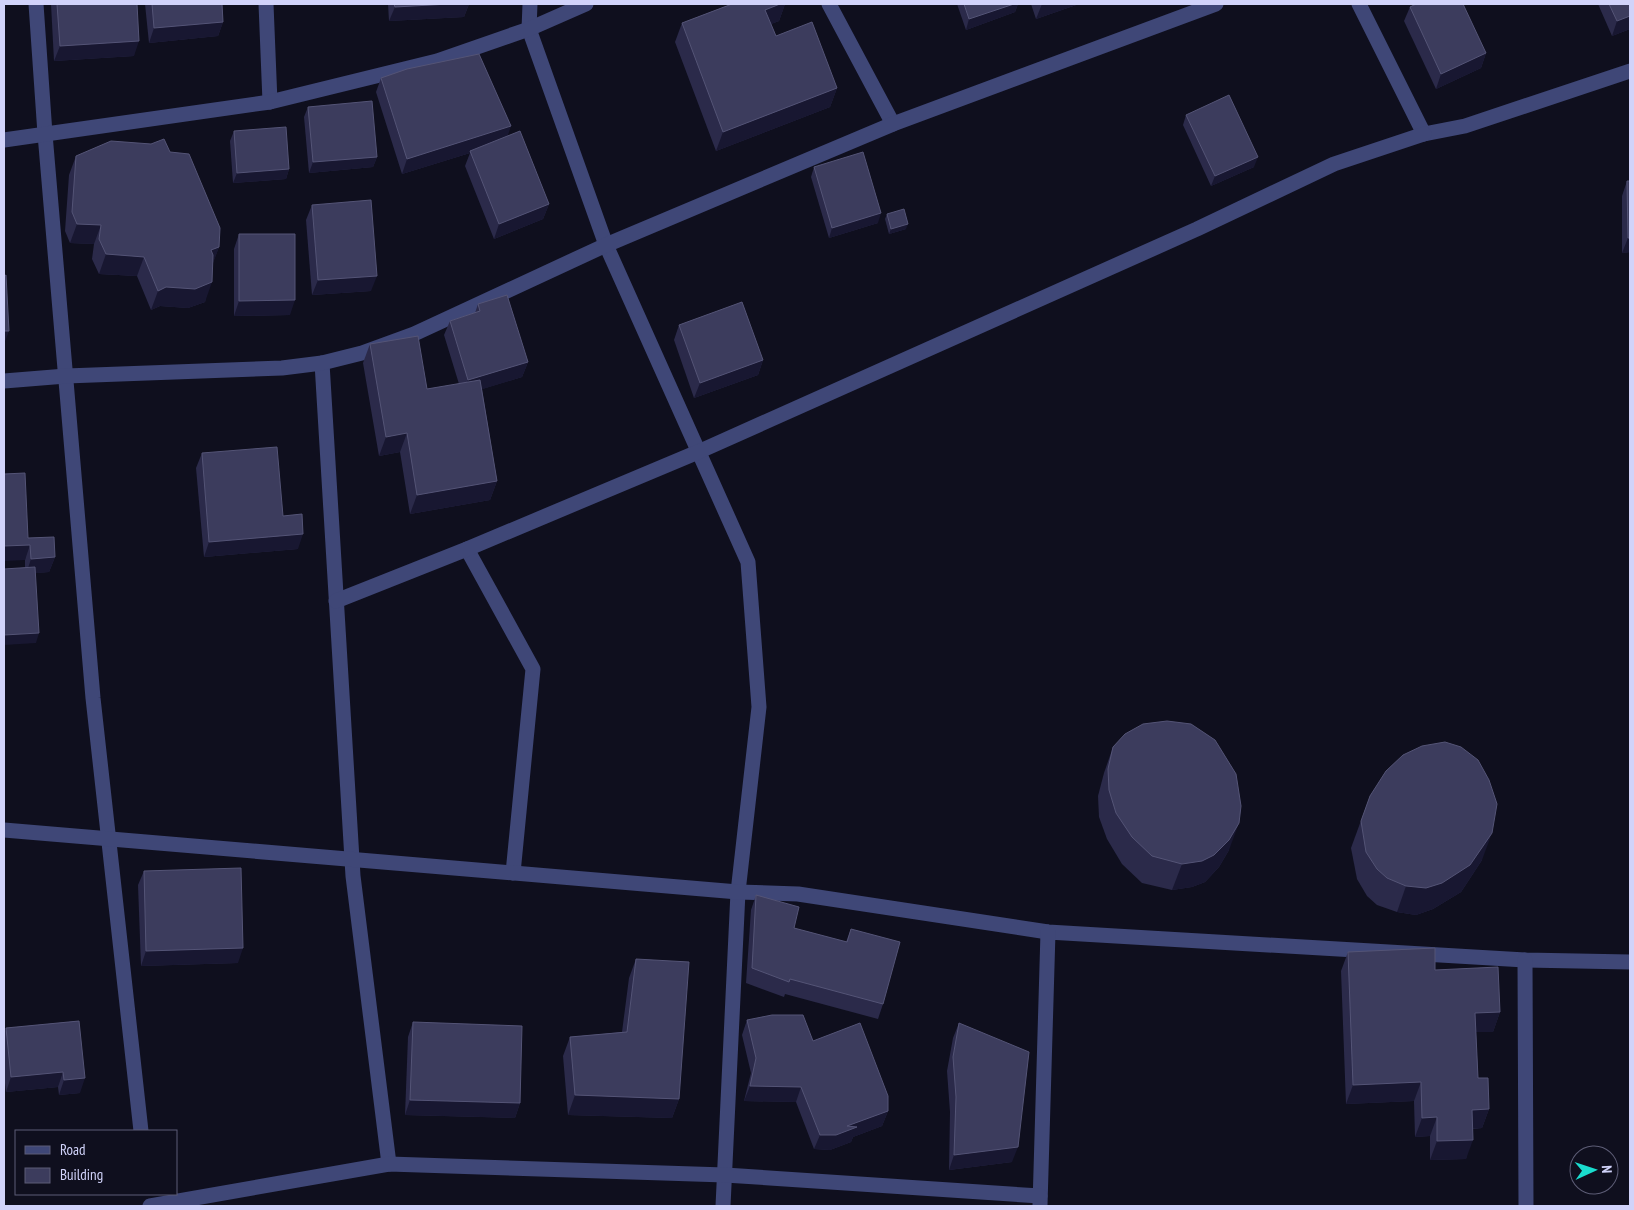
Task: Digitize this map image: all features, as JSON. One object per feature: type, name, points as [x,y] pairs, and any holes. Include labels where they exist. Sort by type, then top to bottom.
[{"type":"street","points":[[36,4],[45,134],[93,698],[141,1130]]},
{"type":"street","points":[[266,4],[270,102]]},
{"type":"street","points":[[530,4],[529,29],[606,245],[748,562],[759,707],[738,892],[723,1206]]},
{"type":"street","points":[[4,140],[270,102],[437,61],[529,29],[586,4]]},
{"type":"street","points":[[830,4],[893,124]]},
{"type":"street","points":[[4,381],[66,376],[282,368],[322,363],[362,353],[414,334],[606,245],[893,124],[1216,4]]},
{"type":"street","points":[[1359,4],[1424,134]]},
{"type":"street","points":[[336,601],[467,549],[698,452],[1197,229],[1334,164],[1424,134],[1465,126],[1630,71]]},
{"type":"street","points":[[322,363],[352,859],[389,1164]]},
{"type":"street","points":[[467,549],[534,668],[513,873]]},
{"type":"street","points":[[4,830],[738,892],[798,894],[1048,932],[1526,960],[1630,962]]},
{"type":"street","points":[[150,1206],[389,1164],[724,1175],[1040,1201],[1048,932]]},
{"type":"street","points":[[1526,960],[1526,1206]]},
{"type":"building","points":[[57,4],[137,4],[139,41],[60,46]]},
{"type":"building","points":[[152,4],[222,4],[223,22],[154,28]]},
{"type":"building","points":[[394,4],[449,4],[395,7]]},
{"type":"building","points":[[732,4],[780,4],[765,10],[776,36],[812,22],[837,88],[723,132],[682,23]]},
{"type":"building","points":[[964,4],[1014,4],[969,19]]},
{"type":"building","points":[[1416,4],[1463,4],[1486,53],[1441,74],[1410,7]]},
{"type":"building","points":[[1609,4],[1630,4],[1630,16],[1617,21]]},
{"type":"building","points":[[479,54],[511,126],[407,159],[381,78],[407,69]]},
{"type":"building","points":[[1229,95],[1258,157],[1215,176],[1186,115]]},
{"type":"building","points":[[372,101],[377,157],[313,162],[308,107]]},
{"type":"building","points":[[286,127],[289,169],[237,173],[234,131]]},
{"type":"building","points":[[520,131],[549,204],[499,224],[470,151]]},
{"type":"building","points":[[164,139],[170,152],[189,154],[220,228],[219,247],[211,250],[213,255],[212,282],[195,289],[166,287],[158,291],[144,257],[106,254],[99,239],[101,225],[77,224],[72,212],[76,156],[111,141],[151,144]]},
{"type":"building","points":[[863,152],[881,213],[832,228],[814,167]]},
{"type":"building","points":[[1627,181],[1630,181],[1630,238],[1628,238]]},
{"type":"building","points":[[371,200],[377,276],[318,280],[312,205]]},
{"type":"building","points":[[904,209],[908,224],[891,229],[887,214]]},
{"type":"building","points":[[239,234],[295,234],[295,300],[239,301]]},
{"type":"building","points":[[6,275],[9,331],[4,331],[4,276]]},
{"type":"building","points":[[507,295],[528,362],[468,380],[450,321],[480,311],[478,304]]},
{"type":"building","points":[[742,302],[763,360],[700,383],[679,325]]},
{"type":"building","points":[[418,336],[427,389],[480,380],[497,481],[417,495],[407,433],[386,437],[370,344]]},
{"type":"building","points":[[277,447],[283,516],[302,514],[303,534],[209,542],[202,453]]},
{"type":"building","points":[[25,473],[28,538],[54,537],[55,557],[31,559],[30,545],[4,546],[4,474]]},
{"type":"building","points":[[35,567],[39,633],[4,635],[4,569]]},
{"type":"building","points":[[1167,721],[1191,724],[1215,740],[1236,774],[1241,806],[1239,823],[1229,840],[1214,855],[1202,861],[1182,864],[1152,856],[1132,837],[1116,813],[1109,790],[1108,769],[1113,747],[1125,734],[1143,724]]},
{"type":"building","points":[[1445,742],[1461,747],[1478,760],[1489,780],[1497,804],[1492,833],[1470,865],[1442,883],[1426,888],[1406,886],[1387,878],[1377,869],[1366,852],[1361,821],[1370,796],[1386,771],[1403,755],[1422,746]]},
{"type":"building","points":[[241,868],[243,948],[146,951],[144,871]]},
{"type":"building","points":[[756,895],[799,907],[794,928],[847,942],[851,929],[900,942],[883,1004],[790,979],[789,982],[752,968]]},
{"type":"building","points":[[1435,948],[1435,970],[1498,967],[1500,1012],[1475,1013],[1478,1078],[1488,1078],[1489,1109],[1472,1110],[1473,1140],[1437,1141],[1437,1117],[1422,1118],[1421,1082],[1353,1085],[1348,952]]},
{"type":"building","points":[[636,959],[689,962],[679,1099],[575,1095],[570,1037],[627,1032]]},
{"type":"building","points":[[772,1015],[803,1015],[813,1041],[860,1023],[888,1096],[888,1111],[847,1126],[857,1127],[836,1135],[820,1135],[801,1087],[750,1086],[756,1058],[747,1020]]},
{"type":"building","points":[[79,1021],[85,1078],[64,1080],[63,1072],[11,1077],[6,1028]]},
{"type":"building","points":[[413,1022],[522,1026],[520,1103],[410,1100]]},
{"type":"building","points":[[959,1023],[1029,1052],[1018,1147],[954,1155],[956,1097],[953,1057]]}]
